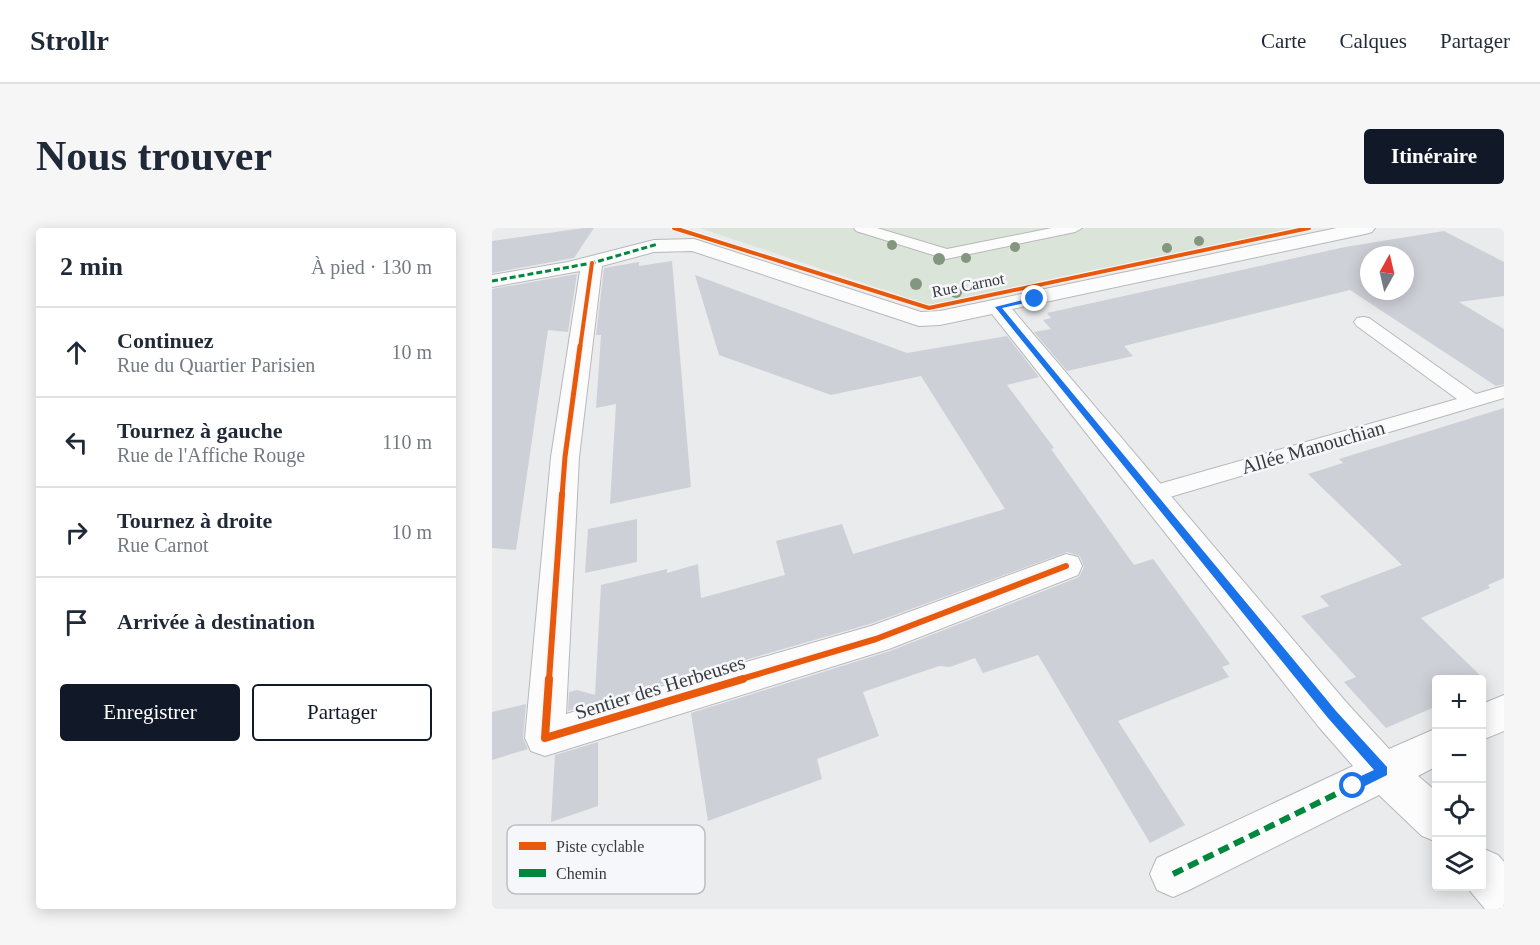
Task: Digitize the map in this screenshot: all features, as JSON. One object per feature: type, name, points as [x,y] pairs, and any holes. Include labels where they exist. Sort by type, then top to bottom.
[{"type":"street","name":"Rue Carnot","points":[[492,281],[592,263],[651,236],[694,245],[919,319],[949,317],[1365,228]]},
{"type":"street","name":"Sentier des Herbeuses","points":[[592,263],[565,457],[545,738],[876,639],[1066,566]]},
{"type":"street","points":[[998,307],[1332,714],[1383,771],[1432,816]]},
{"type":"street","points":[[1486,721],[1504,712]]},
{"type":"street","points":[[1173,874],[1432,748]]},
{"type":"street","points":[[1486,876],[1504,896]]},
{"type":"lane","points":[[861,228],[946,254],[1075,228]]},
{"type":"lane","points":[[1363,322],[1473,401]]},
{"type":"lane","name":"Allée Manouchian","points":[[1153,494],[1504,392]]},
{"type":"shaded area","points":[[700,228],[1294,228],[929,305]]},
{"type":"building","points":[[594,228],[574,258],[492,273],[492,241]]},
{"type":"building","points":[[1444,231],[1504,262],[1504,296],[1459,302],[1504,329],[1504,384],[1496,386],[1365,300],[1414,300],[1414,246],[1360,246],[1360,297],[1350,290],[1124,346],[1133,356],[1067,371],[1034,332],[1051,329],[1043,320],[1051,318],[1047,313],[1345,247]]},
{"type":"building","points":[[672,261],[691,487],[610,504],[616,404],[596,408],[601,335],[596,335],[604,268],[639,262],[639,266]]},
{"type":"building","points":[[577,274],[568,332],[548,330],[516,550],[492,548],[492,289]]},
{"type":"building","points":[[695,275],[907,353],[1007,336],[1039,377],[1007,385],[1054,448],[1051,449],[1134,565],[1153,559],[1230,664],[1222,667],[1229,677],[1118,721],[1185,825],[1150,843],[1038,655],[983,673],[975,658],[950,667],[939,666],[863,692],[879,736],[817,759],[822,779],[708,821],[691,713],[890,651],[1079,577],[1084,567],[1080,556],[1067,552],[870,624],[568,711],[569,692],[577,690],[595,695],[601,585],[667,569],[667,573],[698,564],[701,598],[785,575],[776,541],[842,524],[853,554],[1005,509],[921,376],[831,395],[719,355]]},
{"type":"building","points":[[1504,408],[1504,578],[1488,585],[1490,588],[1421,618],[1480,675],[1432,675],[1432,708],[1386,728],[1344,682],[1356,677],[1301,616],[1329,606],[1320,596],[1402,565],[1308,474],[1343,463],[1339,459]]},
{"type":"building","points":[[637,519],[637,562],[585,573],[588,529]]},
{"type":"building","points":[[526,704],[523,738],[528,749],[492,760],[492,712]]},
{"type":"building","points":[[598,742],[598,806],[551,822],[555,755]]},
{"type":"marked path","points":[[492,281],[592,263],[658,244]]},
{"type":"marked path","points":[[1173,874],[1383,771]]},
{"type":"cycle path","points":[[674,228],[929,308],[1309,228]]},
{"type":"cycle path","points":[[592,263],[565,457],[545,738],[876,639],[1066,566]]},
{"type":"route","points":[[1035,299],[998,307],[1332,714],[1383,771],[1353,786]]}]
